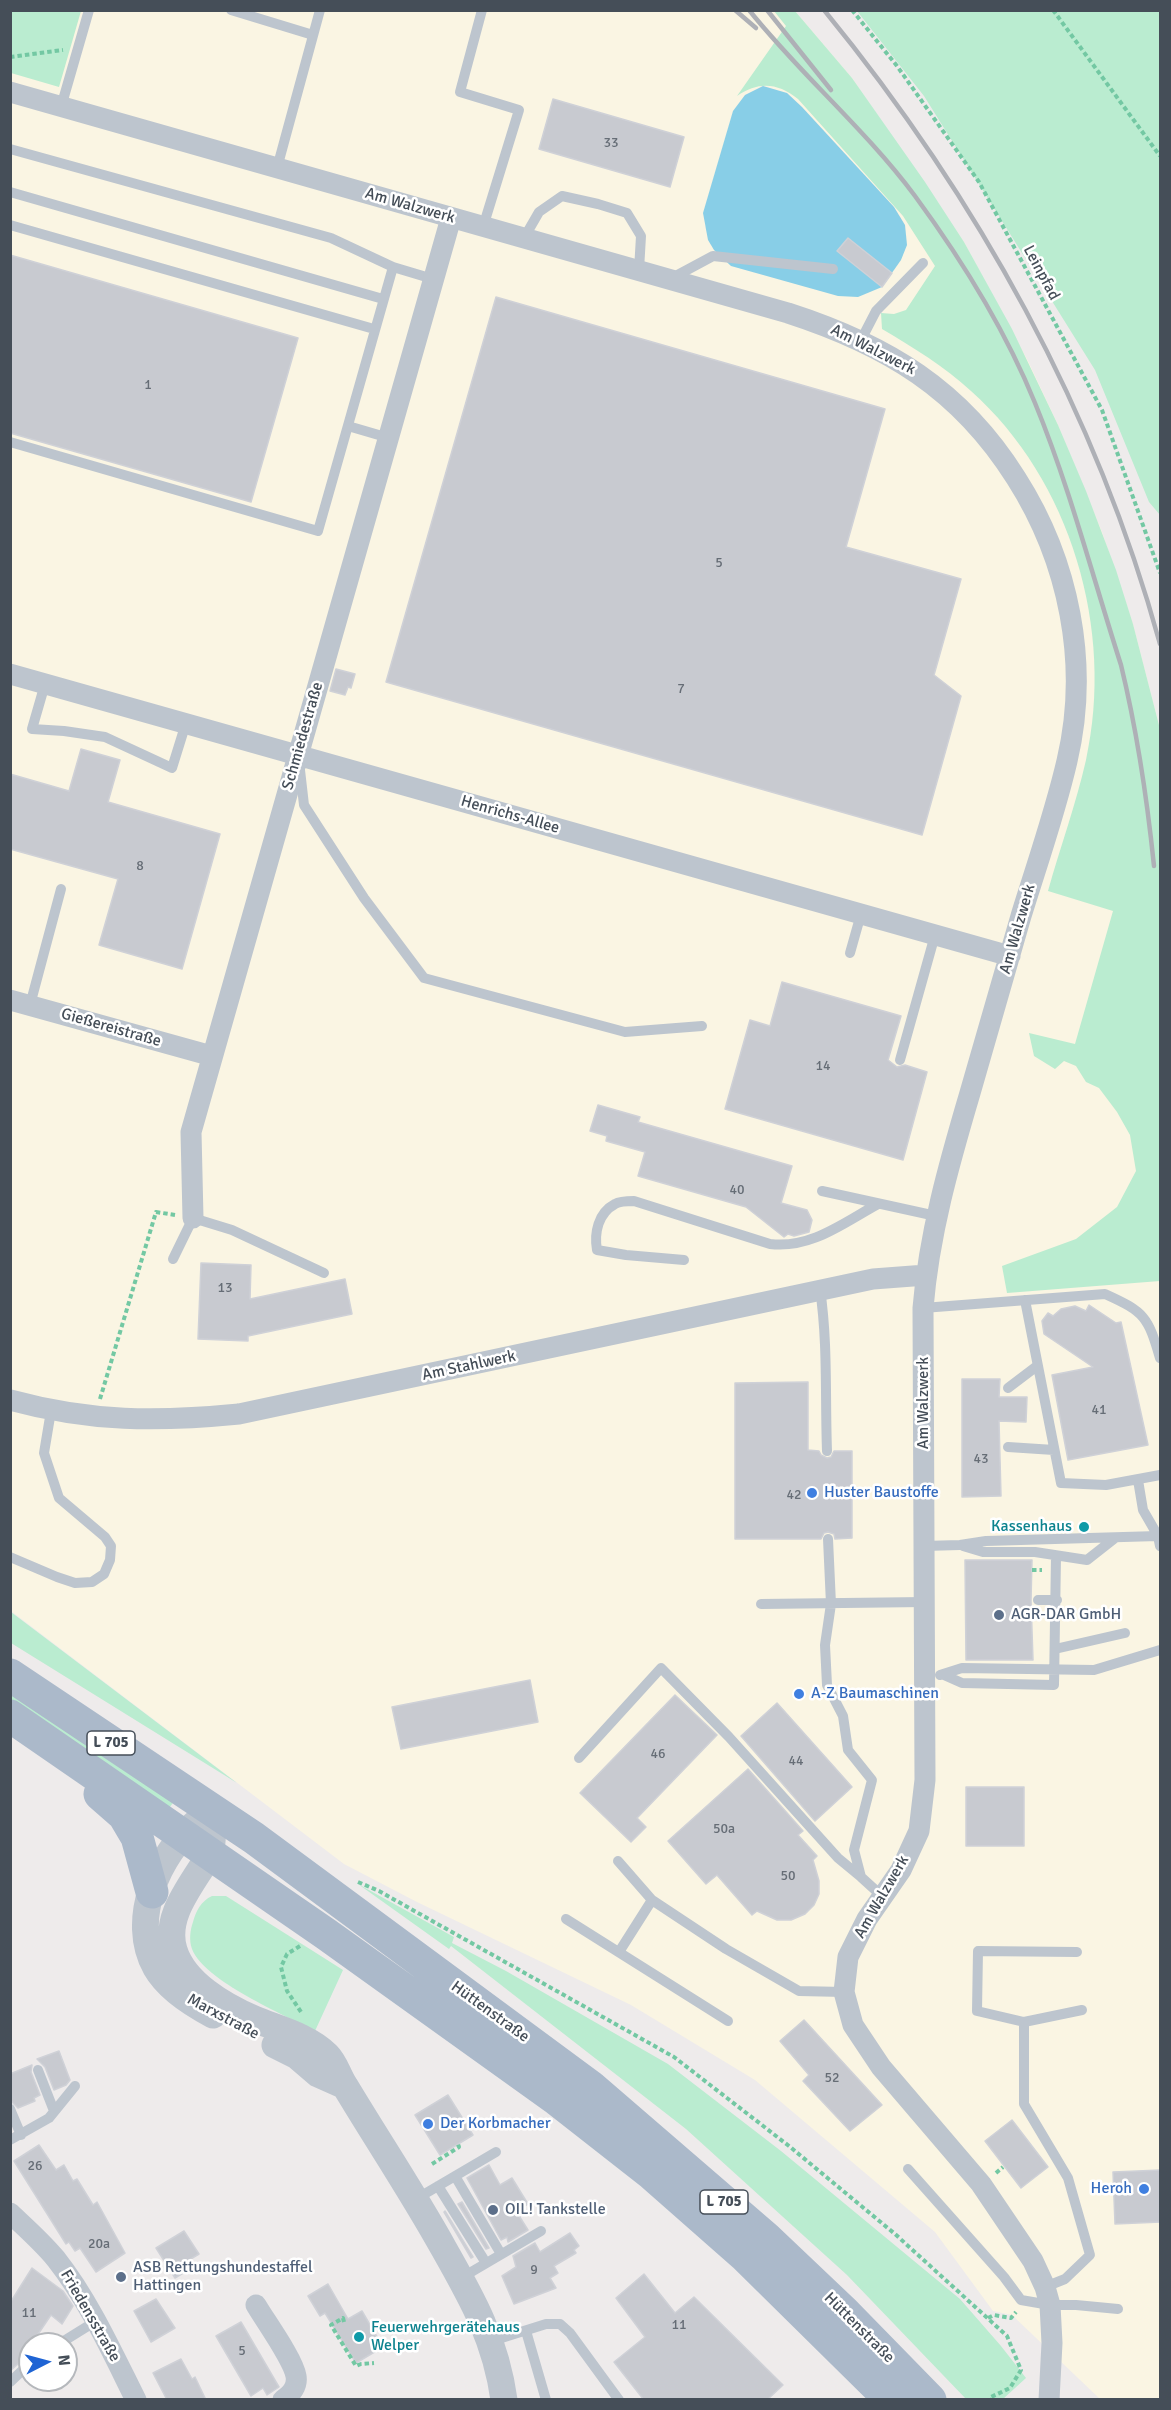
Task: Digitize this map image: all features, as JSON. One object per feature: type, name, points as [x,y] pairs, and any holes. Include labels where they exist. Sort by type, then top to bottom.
[{"type":"main road","name":"Hüttenstraße","points":[[10,1675],[212,1810],[320,1886],[591,2087],[766,2238],[914,2397]]},
{"type":"main road","name":"Hüttenstraße","points":[[18,1722],[326,1934],[555,2098],[652,2174],[744,2255],[914,2397]]},
{"type":"main road","name":"L 705","points":[[18,1722],[124,1815],[137,1837],[152,1892]]},
{"type":"street","name":"Am Walzwerk","points":[[10,92],[825,325],[871,328],[915,370],[960,407],[999,450],[1031,502],[1055,554],[1066,591],[1075,644],[1076,690],[1068,760],[936,1216],[926,1275],[923,1308],[925,1602],[934,1675],[919,1831],[901,1870],[867,1919],[848,1957],[844,1992],[853,2025],[881,2067],[981,2184],[1033,2260],[1047,2296],[1052,2343],[1049,2400]]},
{"type":"street","name":"Schmiedestraße","points":[[193,1218],[191,1132],[452,218]]},
{"type":"street","name":"Henrichs-Allee","points":[[10,674],[1010,956]]},
{"type":"street","name":"Gießereistraße","points":[[20,1003],[212,1056]]},
{"type":"street","name":"Am Stahlwerk","points":[[10,1400],[51,1411],[95,1418],[182,1420],[239,1414],[873,1278],[926,1275]]},
{"type":"street","name":"Marxstraße","points":[[212,1810],[183,1834],[153,1883],[146,1920],[147,1943],[156,1966],[171,1986],[195,2006],[297,2056],[318,2074],[345,2086]]},
{"type":"street","name":"Marxstraße","points":[[212,1810],[210,1853],[187,1890],[172,1924],[173,1948],[179,1962],[200,1987],[253,2018],[291,2032],[326,2054],[333,2063],[345,2086],[427,2193],[461,2278],[491,2342],[504,2400]]},
{"type":"street","name":"Friedensstraße","points":[[10,2213],[56,2259],[96,2321],[136,2400]]},
{"type":"street","points":[[256,2305],[297,2378],[295,2389],[283,2400]]},
{"type":"lane","points":[[61,107],[90,10]]},
{"type":"lane","points":[[231,10],[313,35]]},
{"type":"lane","points":[[277,168],[320,10]]},
{"type":"lane","points":[[482,10],[460,92],[519,110],[483,227]]},
{"type":"lane","points":[[10,150],[331,238],[393,267],[433,279]]},
{"type":"lane","points":[[10,192],[383,299]]},
{"type":"lane","points":[[524,238],[539,212],[562,196],[598,204],[627,213],[641,236],[639,270]]},
{"type":"lane","points":[[10,225],[374,329]]},
{"type":"lane","points":[[669,280],[713,256],[832,269]]},
{"type":"lane","points":[[871,328],[876,311],[923,263]]},
{"type":"lane","points":[[10,442],[318,531],[393,267]]},
{"type":"lane","points":[[348,426],[389,438]]},
{"type":"lane","points":[[45,684],[32,729],[64,730],[105,737],[172,768],[186,723]]},
{"type":"lane","points":[[298,755],[304,805],[364,898],[424,978],[625,1032],[702,1026]]},
{"type":"lane","points":[[20,1003],[61,889]]},
{"type":"lane","points":[[850,953],[861,914]]},
{"type":"lane","points":[[900,1060],[935,935]]},
{"type":"lane","points":[[822,1191],[936,1216]]},
{"type":"lane","points":[[684,1260],[597,1250],[595,1236],[602,1215],[616,1203],[634,1201],[770,1244],[786,1246],[802,1244],[814,1239],[878,1204]]},
{"type":"lane","points":[[173,1259],[193,1218],[232,1230],[324,1273]]},
{"type":"lane","points":[[820,1289],[825,1319],[827,1451]]},
{"type":"lane","points":[[923,1308],[1105,1294],[1130,1305],[1150,1324],[1161,1358]]},
{"type":"lane","points":[[1025,1300],[1061,1483],[1106,1485],[1161,1476]]},
{"type":"lane","points":[[1008,1388],[1037,1366]]},
{"type":"lane","points":[[10,1557],[75,1583],[92,1582],[104,1574],[110,1560],[111,1546],[105,1536],[59,1498],[44,1453],[51,1411]]},
{"type":"lane","points":[[1008,1447],[1054,1450]]},
{"type":"lane","points":[[1138,1480],[1143,1509],[1159,1541]]},
{"type":"lane","points":[[924,1546],[960,1545],[986,1541],[1115,1538],[1159,1541]]},
{"type":"lane","points":[[960,1545],[983,1552],[1035,1552],[1087,1560],[1115,1538]]},
{"type":"lane","points":[[828,1539],[831,1604],[825,1645],[827,1684],[843,1716],[848,1750],[872,1780],[855,1850],[861,1877]]},
{"type":"lane","points":[[934,1675],[962,1683],[1054,1685],[1056,1556]]},
{"type":"lane","points":[[1038,1600],[1057,1600]]},
{"type":"lane","points":[[761,1604],[925,1602]]},
{"type":"lane","points":[[1055,1649],[1125,1633]]},
{"type":"lane","points":[[934,1675],[962,1668],[1094,1670],[1161,1650]]},
{"type":"lane","points":[[579,1758],[661,1668],[729,1737],[838,1858],[883,1897]]},
{"type":"lane","points":[[618,1862],[652,1900],[726,1949],[799,1991],[844,1992]]},
{"type":"lane","points":[[619,1952],[652,1900]]},
{"type":"lane","points":[[566,1919],[728,2021]]},
{"type":"lane","points":[[1077,1952],[978,1951],[977,2011],[1024,2022],[1082,2010]]},
{"type":"lane","points":[[908,2169],[1024,2302],[1047,2296],[1090,2254],[1068,2178],[1024,2104],[1024,2022]]},
{"type":"lane","points":[[38,2070],[54,2111]]},
{"type":"lane","points":[[10,2109],[16,2138],[54,2111],[75,2086]]},
{"type":"lane","points":[[486,2263],[427,2193],[496,2152]]},
{"type":"lane","points":[[455,2176],[501,2254]]},
{"type":"lane","points":[[461,2278],[541,2231]]},
{"type":"lane","points":[[1047,2296],[1076,2305],[1118,2309]]},
{"type":"lane","points":[[78,2332],[96,2321]]},
{"type":"lane","points":[[491,2342],[546,2324],[560,2324],[570,2333],[619,2400]]},
{"type":"lane","points":[[526,2331],[546,2400]]},
{"type":"path","name":"Leinpfad","points":[[852,10],[897,66],[979,182],[1102,410],[1161,573]]},
{"type":"path","points":[[1053,10],[1161,156]]},
{"type":"path","points":[[10,57],[70,48]]},
{"type":"path","points":[[95,1418],[156,1212],[193,1218]]},
{"type":"path","points":[[351,1878],[379,1891],[674,2057],[807,2161],[895,2234],[1007,2336],[1021,2370],[1010,2388],[990,2400]]},
{"type":"path","points":[[306,2019],[287,1990],[281,1967],[287,1954],[326,1934]]},
{"type":"path","points":[[432,2164],[459,2147],[458,2144]]},
{"type":"path","points":[[988,2318],[994,2315],[1011,2318],[1024,2302]]},
{"type":"path","points":[[344,2322],[343,2318],[331,2325],[352,2362],[356,2366],[374,2363]]},
{"type":"shaded area","points":[[10,11],[795,11],[852,78],[964,242],[1028,361],[1058,425],[1102,532],[1133,624],[1160,729],[1160,2399],[1100,2399],[1012,2315],[993,2311],[935,2232],[755,2080],[631,2005],[417,1902],[344,1864],[11,1611]]},
{"type":"green space","points":[[10,11],[81,11],[59,87],[11,73]]},
{"type":"green space","points":[[774,11],[795,11],[852,78],[964,242],[1012,329],[1058,425],[1116,570],[1133,624],[1160,729],[1160,1281],[1007,1293],[1002,1266],[1076,1239],[1117,1207],[1136,1171],[1130,1135],[1117,1112],[1099,1088],[1086,1082],[1076,1066],[1064,1061],[1055,1069],[1034,1056],[1029,1033],[1075,1044],[1113,911],[1048,891],[1086,760],[1093,710],[1094,660],[1089,610],[1077,560],[1059,513],[1035,468],[1006,427],[950,373],[882,329],[881,313],[894,314],[906,310],[935,266],[903,216],[798,99],[783,90],[768,86],[753,88],[737,96],[786,26]]},
{"type":"green space","points":[[857,11],[1160,11],[1160,515],[1149,502],[1095,370],[924,96]]},
{"type":"green space","points":[[11,1612],[237,1783],[11,1643]]},
{"type":"green space","points":[[10,1688],[175,1800],[167,1811],[11,1701]]},
{"type":"green space","points":[[358,1884],[454,1937],[452,1943],[506,1971],[668,2064],[781,2151],[960,2299],[1026,2378],[1003,2399],[966,2399],[847,2275],[686,2129],[451,1946],[449,1949]]},
{"type":"green space","points":[[212,1896],[226,1896],[343,1970],[315,2031],[228,1985],[200,1961],[191,1946],[191,1928],[200,1907]]},
{"type":"water","points":[[763,86],[787,93],[802,107],[894,207],[905,225],[907,245],[901,260],[882,287],[858,297],[838,296],[731,266],[714,250],[708,240],[703,213],[733,111],[745,95]]},
{"type":"building","points":[[553,99],[684,137],[670,187],[539,149]]},
{"type":"building","points":[[848,238],[892,273],[882,287],[837,251]]},
{"type":"building","points":[[10,255],[298,338],[251,502],[10,433]]},
{"type":"building","points":[[496,297],[885,409],[846,547],[961,579],[934,675],[961,696],[922,835],[386,682]]},
{"type":"building","points":[[336,669],[355,674],[351,688],[348,687],[345,695],[330,691]]},
{"type":"building","points":[[81,749],[120,760],[108,802],[220,834],[182,969],[99,945],[118,879],[10,849],[10,774],[69,791]]},
{"type":"building","points":[[782,982],[901,1016],[888,1060],[897,1067],[905,1065],[927,1072],[903,1160],[725,1109],[750,1020],[770,1026]]},
{"type":"building","points":[[598,1105],[640,1117],[638,1122],[792,1166],[781,1203],[807,1210],[812,1220],[809,1232],[794,1236],[788,1234],[784,1237],[746,1207],[638,1176],[645,1152],[606,1141],[607,1136],[590,1131]]},
{"type":"building","points":[[201,1263],[251,1265],[250,1299],[345,1279],[352,1314],[248,1336],[248,1341],[198,1339]]},
{"type":"building","points":[[1089,1305],[1116,1323],[1121,1322],[1148,1445],[1068,1460],[1052,1375],[1093,1367],[1044,1334],[1042,1321],[1048,1313],[1053,1316],[1061,1309],[1075,1306],[1086,1311]]},
{"type":"building","points":[[962,1379],[1000,1379],[999,1397],[1027,1397],[1026,1422],[999,1421],[1001,1496],[962,1497]]},
{"type":"building","points":[[808,1382],[808,1450],[819,1451],[827,1458],[831,1457],[834,1451],[852,1451],[852,1538],[835,1539],[834,1534],[828,1532],[824,1533],[821,1539],[735,1539],[735,1383]]},
{"type":"building","name":"AGR-DAR GmbH","points":[[965,1560],[1032,1560],[1033,1660],[966,1660]]},
{"type":"building","points":[[530,1680],[538,1722],[401,1749],[392,1707]]},
{"type":"building","points":[[675,1695],[717,1735],[637,1818],[646,1827],[631,1842],[580,1793]]},
{"type":"building","points":[[777,1703],[852,1787],[815,1821],[741,1736]]},
{"type":"building","points":[[748,1769],[803,1831],[798,1835],[817,1856],[813,1860],[819,1881],[819,1894],[814,1905],[805,1914],[791,1920],[777,1920],[757,1911],[752,1915],[717,1875],[706,1884],[668,1841]]},
{"type":"building","points":[[966,1787],[1024,1787],[1024,1846],[966,1846]]},
{"type":"building","points":[[804,2020],[882,2105],[850,2131],[803,2081],[809,2075],[780,2041]]},
{"type":"building","points":[[59,2051],[70,2080],[66,2085],[54,2090],[45,2067],[37,2059]]},
{"type":"building","points":[[32,2065],[31,2072],[40,2095],[34,2098],[35,2101],[18,2108],[10,2100],[10,2074]]},
{"type":"building","points":[[448,2095],[473,2135],[440,2155],[415,2115]]},
{"type":"building","points":[[1012,2120],[1048,2167],[1021,2188],[985,2141]]},
{"type":"building","points":[[39,2145],[56,2170],[64,2165],[73,2181],[77,2179],[93,2205],[97,2202],[125,2253],[96,2272],[80,2248],[75,2251],[69,2242],[66,2244],[14,2161]]},
{"type":"building","points":[[489,2165],[500,2185],[512,2178],[528,2204],[516,2211],[528,2230],[508,2242],[507,2237],[501,2240],[467,2178]]},
{"type":"building","points":[[1161,2170],[1161,2222],[1115,2224],[1113,2172]]},
{"type":"building","points":[[462,2202],[489,2248],[486,2249],[458,2204]]},
{"type":"building","points":[[445,2211],[473,2257],[471,2258]]},
{"type":"building","points":[[184,2231],[199,2254],[189,2260],[193,2267],[175,2278],[156,2248]]},
{"type":"building","points":[[570,2233],[579,2246],[574,2250],[576,2253],[554,2266],[558,2273],[550,2278],[556,2288],[514,2304],[502,2276],[516,2267],[513,2256],[535,2243],[540,2252]]},
{"type":"building","points":[[32,2268],[63,2291],[73,2306],[62,2324],[51,2315],[40,2332],[18,2332],[18,2364],[10,2371],[10,2303]]},
{"type":"building","points":[[644,2274],[675,2313],[694,2297],[783,2385],[767,2400],[644,2400],[614,2362],[645,2337],[616,2298]]},
{"type":"building","name":"Feuerwehrgerätehaus Welper","points":[[328,2284],[348,2319],[362,2311],[383,2347],[356,2363],[325,2313],[320,2316],[308,2296]]},
{"type":"building","points":[[156,2299],[175,2328],[151,2342],[134,2311]]},
{"type":"building","points":[[241,2322],[279,2387],[267,2395],[263,2388],[251,2396],[216,2336]]},
{"type":"building","points":[[181,2359],[192,2379],[195,2377],[206,2400],[167,2400],[153,2373]]},
{"type":"railway","points":[[735,10],[756,28]]},
{"type":"railway","points":[[749,10],[896,171],[915,196],[981,296],[1023,375],[1048,435],[1081,533],[1121,665],[1141,765],[1154,866]]},
{"type":"railway","points":[[767,10],[831,90]]},
{"type":"railway","points":[[824,10],[880,81],[932,155],[981,231],[1025,310],[1066,390],[1102,473],[1133,558],[1160,644]]},
{"type":"place","name":"Huster Baustoffe","points":[[812,1493]]},
{"type":"place","name":"Kassenhaus","points":[[1084,1527]]},
{"type":"place","name":"AGR-DAR GmbH","points":[[999,1615]]},
{"type":"place","name":"A-Z Baumaschinen","points":[[799,1694]]},
{"type":"place","name":"Der Korbmacher","points":[[428,2124]]},
{"type":"place","name":"Heroh","points":[[1144,2189]]},
{"type":"place","name":"OIL! Tankstelle","points":[[493,2210]]},
{"type":"place","name":"ASB Rettungshundestaffel Hattingen","points":[[121,2277]]},
{"type":"place","name":"Feuerwehrgerätehaus Welper","points":[[359,2337]]}]
